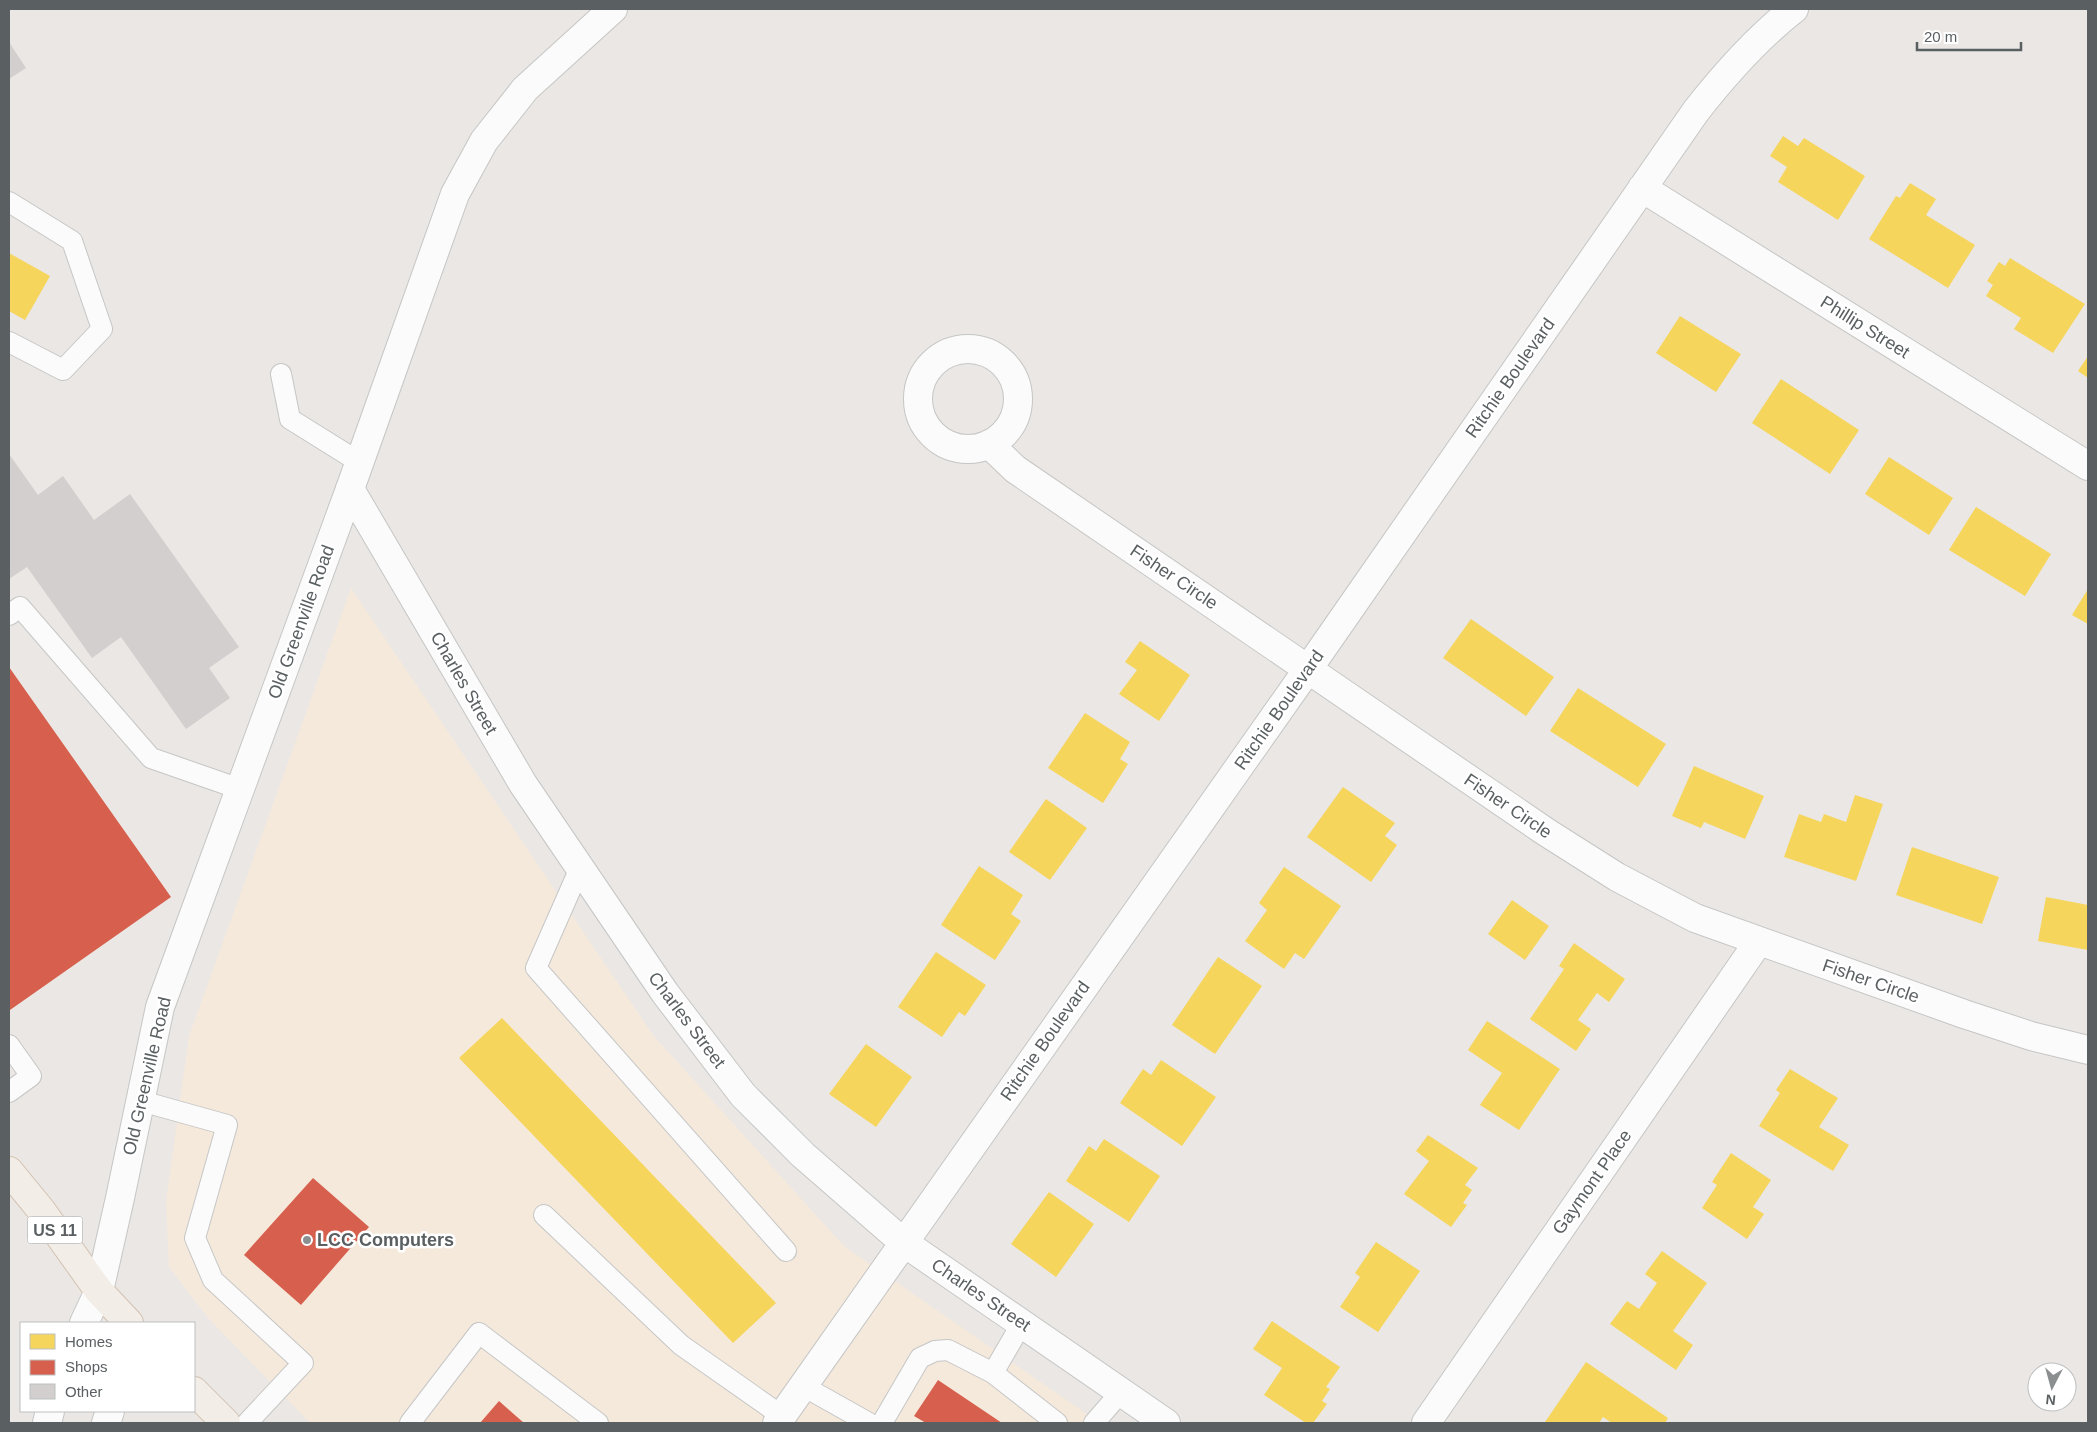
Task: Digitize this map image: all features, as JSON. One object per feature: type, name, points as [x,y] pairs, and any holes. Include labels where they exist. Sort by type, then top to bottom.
[{"type":"main road","name":"US 11","points":[[9,1170],[41,1210],[99,1291],[128,1322]]},
{"type":"main road","points":[[195,1392],[226,1423]]},
{"type":"street","name":"Old Greenville Road","points":[[99,1291],[160,1007],[350,489],[455,194],[484,141],[525,90],[613,9]]},
{"type":"street","name":"Ritchie Boulevard","points":[[780,1420],[903,1242],[1308,669],[1696,111],[1721,79],[1759,40],[1794,9]]},
{"type":"street","name":"Phillip Street","points":[[1642,188],[2088,466]]},
{"type":"street","name":"Fisher Circle","points":[[988,444],[1015,470],[1546,832],[1617,877],[1695,918],[1758,942],[1998,1025],[2056,1043],[2088,1050]]},
{"type":"street","name":"Charles Street","points":[[350,489],[523,784],[665,993],[743,1095],[803,1154],[903,1242],[1166,1423]]},
{"type":"street","name":"Gaymont Place","points":[[1426,1423],[1758,942]]},
{"type":"street","points":[[84,1322],[99,1291]]},
{"type":"street","points":[[99,1291],[103,1322]]},
{"type":"lane","points":[[9,202],[72,241],[102,330],[64,370],[9,342]]},
{"type":"lane","points":[[281,374],[290,419],[359,462]]},
{"type":"lane","points":[[9,615],[20,607],[151,758],[240,789]]},
{"type":"lane","points":[[580,868],[536,968],[786,1251]]},
{"type":"lane","points":[[9,1045],[31,1076],[9,1092]]},
{"type":"lane","points":[[140,1101],[227,1125],[195,1238],[213,1280],[303,1363],[247,1423]]},
{"type":"lane","points":[[544,1215],[681,1345],[780,1420]]},
{"type":"lane","points":[[993,1374],[1022,1323]]},
{"type":"lane","points":[[410,1423],[479,1333],[598,1423]]},
{"type":"lane","points":[[882,1423],[920,1358],[935,1351],[948,1350],[993,1374],[1057,1423]]},
{"type":"lane","points":[[803,1386],[869,1423]]},
{"type":"lane","points":[[1094,1423],[1120,1392]]},
{"type":"shaded area","points":[[351,588],[653,1035],[844,1246],[1100,1423],[310,1423],[209,1319],[169,1267],[166,1201],[189,1036]]},
{"type":"building: Homes","points":[[1783,136],[1798,146],[1804,138],[1865,176],[1838,220],[1778,182],[1787,167],[1770,156]]},
{"type":"building: Homes","points":[[1910,183],[1936,199],[1926,215],[1975,245],[1948,288],[1869,239],[1896,196],[1900,198]]},
{"type":"building: Homes","points":[[9,253],[50,276],[25,320],[9,311]]},
{"type":"building: Homes","points":[[2010,258],[2085,304],[2053,353],[2014,329],[2021,318],[1986,296],[1993,285],[1987,281],[1999,262],[2005,266]]},
{"type":"building: Homes","points":[[1680,316],[1741,354],[1716,392],[1656,353]]},
{"type":"building: Homes","points":[[2088,356],[2088,378],[2078,371]]},
{"type":"building: Homes","points":[[1781,379],[1859,430],[1830,474],[1752,423]]},
{"type":"building: Homes","points":[[1889,457],[1953,498],[1929,535],[1865,494]]},
{"type":"building: Homes","points":[[1976,507],[2051,554],[2025,596],[1949,550]]},
{"type":"building: Homes","points":[[2088,589],[2088,624],[2072,615]]},
{"type":"building: Homes","points":[[1471,619],[1554,677],[1526,716],[1443,658]]},
{"type":"building: Homes","points":[[1140,641],[1190,675],[1159,721],[1119,694],[1137,670],[1125,662]]},
{"type":"building: Homes","points":[[1578,688],[1666,744],[1638,787],[1550,731]]},
{"type":"building: Homes","points":[[1085,713],[1130,742],[1120,759],[1128,764],[1103,803],[1048,768]]},
{"type":"building: Homes","points":[[1694,766],[1764,796],[1745,839],[1704,822],[1701,828],[1672,816]]},
{"type":"building: Homes","points":[[1343,787],[1395,823],[1385,836],[1397,845],[1371,882],[1307,837]]},
{"type":"building: Homes","points":[[1855,795],[1883,804],[1856,881],[1784,857],[1799,814],[1821,822],[1824,814],[1846,822]]},
{"type":"building: Homes","points":[[1046,799],[1087,828],[1050,880],[1009,852]]},
{"type":"building: Homes","points":[[1912,847],[1999,877],[1982,924],[1896,895]]},
{"type":"building: Homes","points":[[979,866],[1023,895],[1011,914],[1021,921],[995,960],[941,925]]},
{"type":"building: Homes","points":[[1284,867],[1341,906],[1304,959],[1295,953],[1284,969],[1245,941],[1267,910],[1259,903]]},
{"type":"building: Homes","points":[[2046,897],[2088,905],[2088,950],[2038,941]]},
{"type":"building: Homes","points":[[1512,900],[1549,926],[1525,960],[1488,934]]},
{"type":"building: Homes","points":[[1574,943],[1625,979],[1609,1002],[1597,993],[1578,1020],[1591,1029],[1576,1051],[1530,1019],[1564,969],[1559,966]]},
{"type":"building: Homes","points":[[936,952],[986,985],[965,1016],[959,1012],[942,1037],[898,1007]]},
{"type":"building: Homes","points":[[1218,957],[1262,986],[1215,1054],[1172,1025]]},
{"type":"building: Homes","points":[[502,1018],[776,1303],[733,1343],[459,1058]]},
{"type":"building: Homes","points":[[1487,1021],[1560,1069],[1519,1130],[1480,1105],[1502,1073],[1468,1050]]},
{"type":"building: Homes","points":[[866,1044],[912,1077],[876,1127],[829,1094]]},
{"type":"building: Homes","points":[[1161,1060],[1216,1097],[1182,1146],[1120,1103],[1143,1069],[1151,1075]]},
{"type":"building: Homes","points":[[1790,1069],[1838,1098],[1819,1127],[1849,1145],[1833,1171],[1759,1126],[1780,1093],[1776,1090]]},
{"type":"building: Homes","points":[[1428,1135],[1478,1168],[1465,1185],[1472,1190],[1463,1203],[1467,1205],[1451,1227],[1404,1194],[1429,1161],[1416,1151]]},
{"type":"building: Homes","points":[[1104,1139],[1160,1176],[1129,1222],[1066,1181],[1089,1146],[1096,1151]]},
{"type":"building: Homes","points":[[1731,1153],[1771,1180],[1753,1207],[1764,1214],[1747,1239],[1702,1208],[1717,1185],[1712,1182]]},
{"type":"building: Homes","points":[[1049,1192],[1094,1224],[1056,1277],[1011,1244]]},
{"type":"building: Homes","points":[[1376,1242],[1420,1271],[1378,1332],[1340,1307],[1360,1277],[1355,1273]]},
{"type":"building: Homes","points":[[1662,1251],[1707,1283],[1673,1331],[1693,1345],[1676,1370],[1610,1324],[1627,1301],[1639,1309],[1657,1283],[1645,1274]]},
{"type":"building: Homes","points":[[1272,1321],[1340,1367],[1326,1387],[1330,1389],[1322,1401],[1327,1404],[1313,1423],[1306,1423],[1264,1395],[1282,1368],[1253,1349]]},
{"type":"building: Homes","points":[[1586,1362],[1668,1418],[1665,1423],[1612,1423],[1603,1417],[1599,1423],[1545,1422]]},
{"type":"building: Shops","points":[[9,667],[171,897],[10,1010],[9,1008]]},
{"type":"building: Shops","points":[[313,1178],[369,1227],[301,1305],[244,1255]]},
{"type":"building: Shops","points":[[938,1380],[1002,1423],[926,1423],[914,1416]]},
{"type":"building: Shops","points":[[499,1401],[524,1423],[480,1423]]},
{"type":"building: Other","points":[[9,42],[26,68],[9,79]]},
{"type":"building: Other","points":[[9,454],[38,495],[63,476],[94,520],[130,494],[239,647],[209,668],[230,698],[186,729],[121,637],[92,658],[27,567],[9,579]]},
{"type":"place","name":"LCC Computers","points":[[307,1240]]}]
